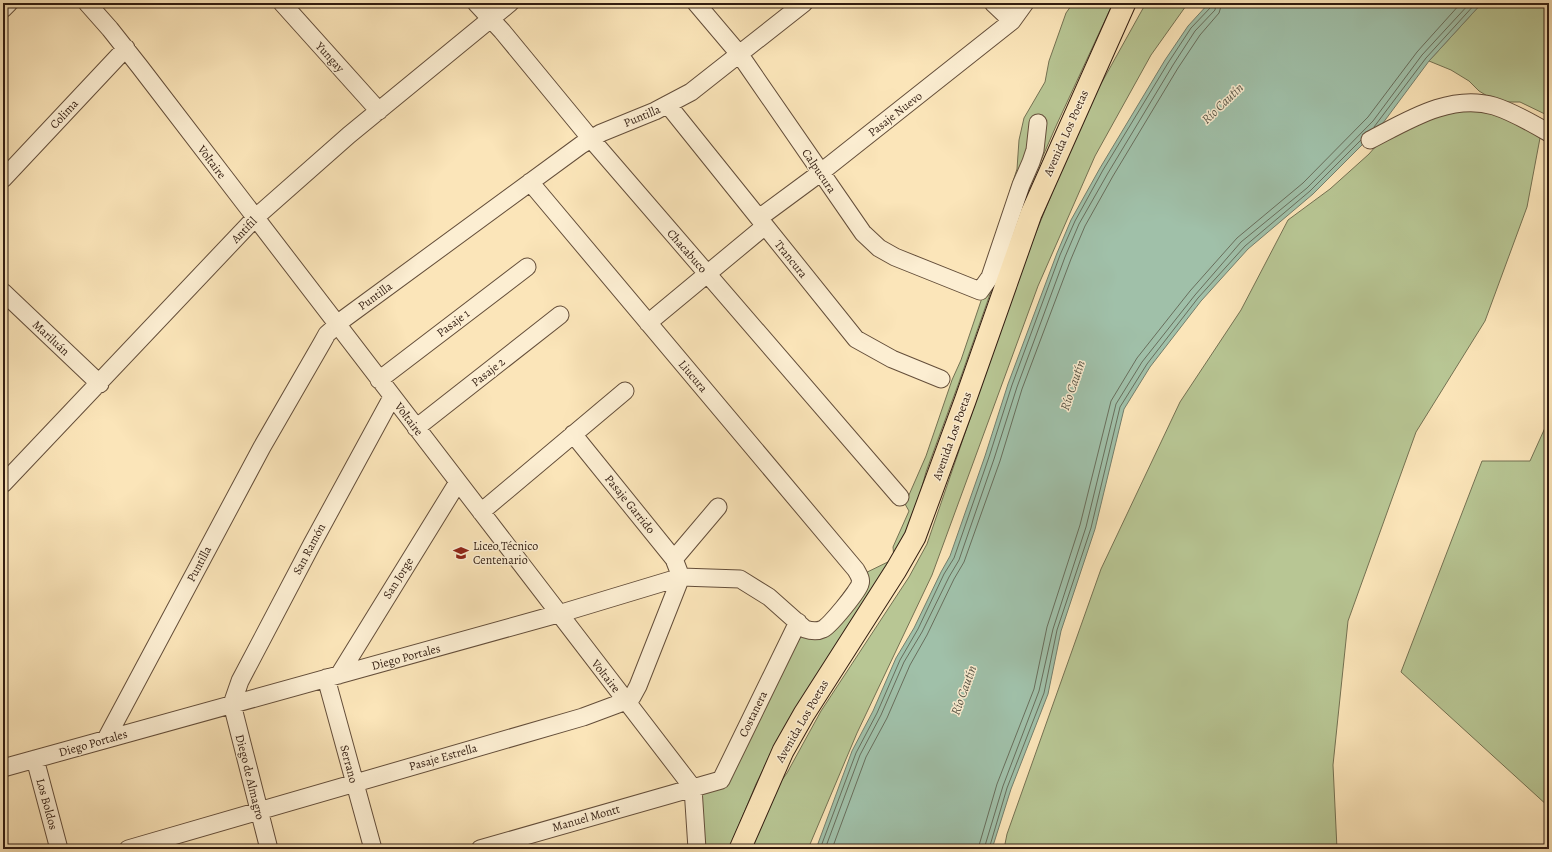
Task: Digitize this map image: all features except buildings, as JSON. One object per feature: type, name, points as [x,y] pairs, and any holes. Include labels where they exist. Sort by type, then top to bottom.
[{"type":"main road","name":"Avenida Los Poetas","points":[[740,849],[780,758],[804,714],[896,570],[915,537],[1031,214],[1085,89],[1125,3]]},
{"type":"street","points":[[3,9],[9,3]]},
{"type":"street","name":"Voltaire","points":[[86,3],[126,48],[693,788]]},
{"type":"street","name":"Yungay","points":[[282,3],[379,111]]},
{"type":"street","name":"Chacabuco","points":[[476,3],[591,139],[900,497]]},
{"type":"street","name":"Antifil","points":[[5,477],[100,384],[255,218],[320,160],[510,3]]},
{"type":"street","name":"Calpucura","points":[[696,3],[740,55],[862,233],[879,248],[895,257],[980,291],[990,277],[1021,185],[1031,162],[1035,150],[1038,123]]},
{"type":"street","name":"Puntilla","points":[[106,739],[262,447],[327,334],[345,318],[591,139],[668,105],[691,92],[740,55],[804,3]]},
{"type":"street","points":[[993,3],[1012,21]]},
{"type":"street","name":"Pasaje Nuevo","points":[[648,322],[707,274],[762,222],[820,173],[1012,21],[1025,3]]},
{"type":"street","name":"Colima","points":[[3,179],[126,48]]},
{"type":"street","points":[[1370,140],[1431,110],[1465,102],[1493,106],[1512,113],[1549,133]]},
{"type":"street","name":"Trancura","points":[[668,105],[856,339],[892,359],[942,380]]},
{"type":"street","name":"Liucura","points":[[530,182],[856,570]]},
{"type":"street","name":"Pasaje 1","points":[[379,380],[527,267]]},
{"type":"street","name":"Mariluán","points":[[3,292],[100,384]]},
{"type":"street","name":"Pasaje 2","points":[[416,428],[560,315]]},
{"type":"street","points":[[481,512],[625,391]]},
{"type":"street","name":"San Ramón","points":[[232,704],[247,667],[392,397]]},
{"type":"street","name":"Pasaje Garrido","points":[[573,434],[674,559],[682,577]]},
{"type":"street","name":"San Jorge","points":[[333,677],[458,482]]},
{"type":"street","points":[[674,559],[718,507]]},
{"type":"street","name":"Diego Portales","points":[[3,768],[559,614],[682,577],[740,579],[769,597],[805,628],[814,631],[823,629],[830,625],[860,586],[860,577],[856,570]]},
{"type":"street","points":[[626,701],[635,693],[682,577]]},
{"type":"street","name":"Costanera","points":[[693,788],[721,780],[798,622]]},
{"type":"street","name":"Serrano","points":[[333,677],[354,782],[373,849]]},
{"type":"street","name":"Pasaje Estrella","points":[[128,849],[354,782],[583,717],[626,701]]},
{"type":"street","name":"Diego de Almagro","points":[[232,704],[269,849]]},
{"type":"street","name":"Los Boldos","points":[[35,759],[59,849]]},
{"type":"street","points":[[693,788],[697,849]]},
{"type":"street","name":"Manuel Montt","points":[[480,849],[693,788]]},
{"type":"shaded area","points":[[1073,3],[1113,3],[1056,126],[1020,209],[926,472],[915,512],[898,556],[866,602],[780,736],[756,784],[729,849],[704,849],[700,798],[708,789],[727,782],[801,624],[814,633],[855,578],[894,559],[893,547],[909,511],[905,504],[926,456],[986,286],[979,283],[1017,169],[1019,140],[1024,118],[1045,82],[1049,61],[1066,13]]},
{"type":"shaded area","points":[[1146,3],[1188,3],[1151,55],[1095,156],[1038,286],[932,575],[857,733],[808,849],[747,849],[766,802],[787,773],[821,711],[909,577],[927,544],[1022,267],[1065,161],[1097,91]]},
{"type":"shaded area","points":[[1482,3],[1549,3],[1549,116],[1520,102],[1504,102],[1489,97],[1479,91],[1469,81],[1451,70],[1429,61]]},
{"type":"shaded area","points":[[1467,109],[1519,111],[1540,138],[1527,207],[1485,321],[1416,432],[1348,621],[1333,765],[1337,849],[1004,849],[1007,834],[1101,569],[1180,402],[1241,310],[1288,220],[1330,189],[1369,154],[1396,123]]},
{"type":"shaded area","points":[[1549,419],[1549,807],[1401,672],[1482,461],[1530,461]]},
{"type":"water","name":"Río Cautín","points":[[1209,3],[1482,3],[1429,61],[1380,127],[1313,194],[1248,249],[1201,301],[1150,367],[1124,409],[1095,529],[1061,631],[1048,694],[1011,789],[992,849],[816,849],[852,751],[873,711],[896,658],[914,628],[950,556],[985,456],[1008,384],[1057,253],[1071,220],[1100,168],[1165,60],[1188,26]]},
{"type":"place","name":"Liceo Técnico Centenario","points":[[461,553]]}]
